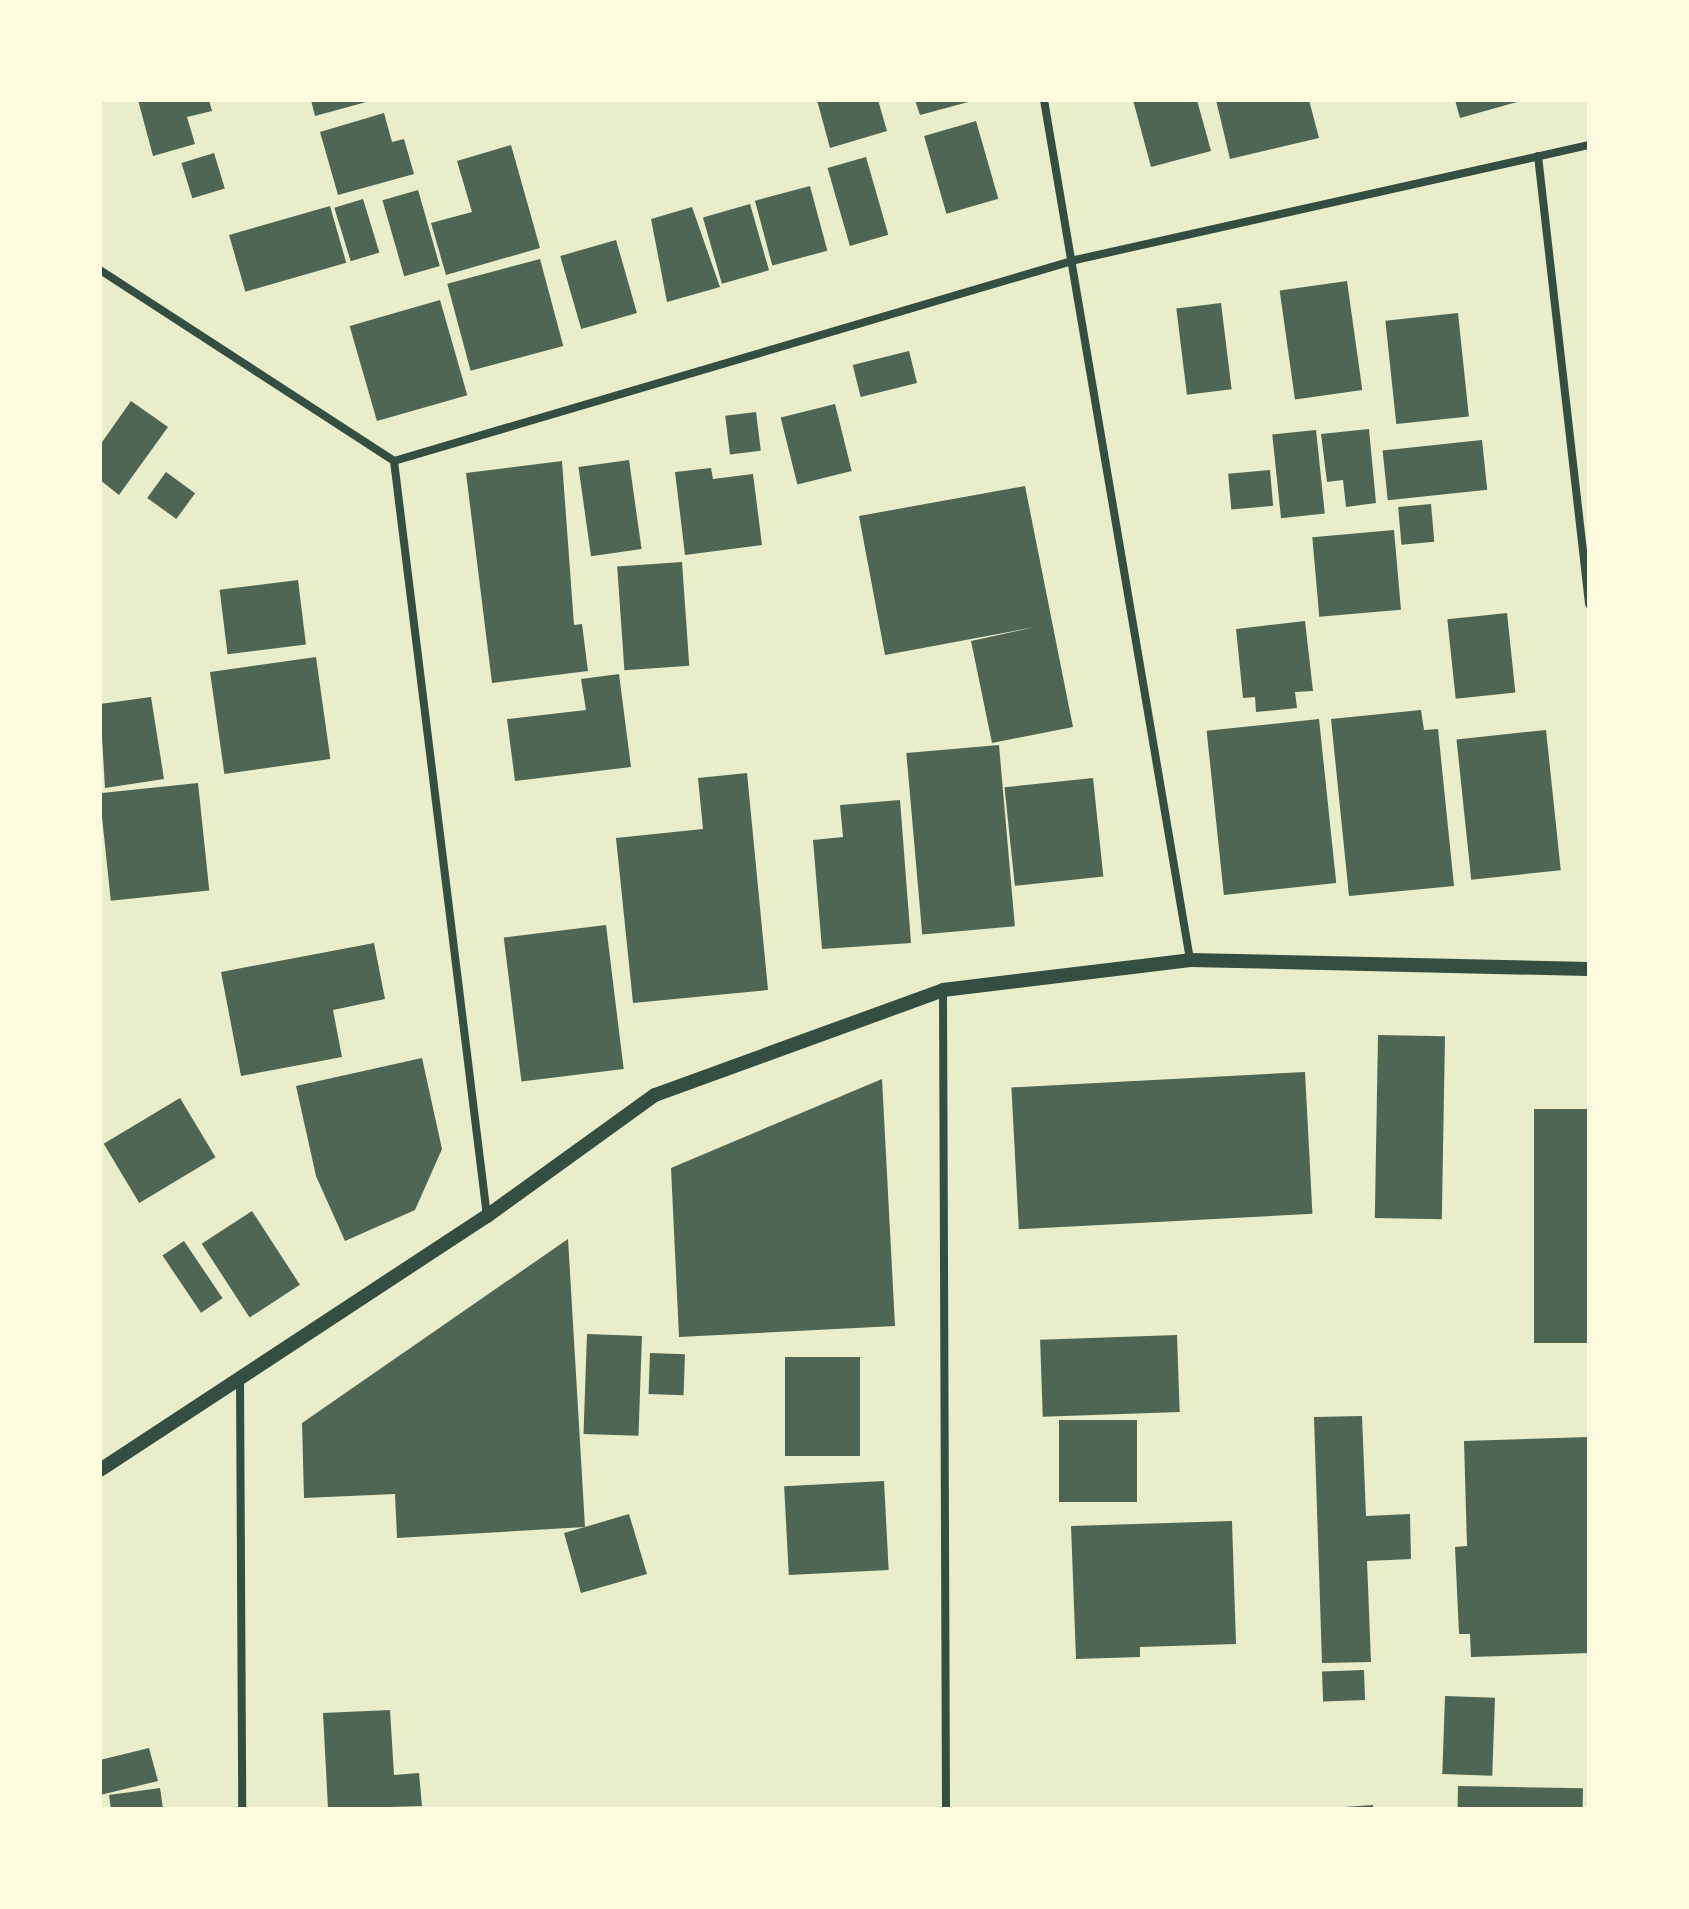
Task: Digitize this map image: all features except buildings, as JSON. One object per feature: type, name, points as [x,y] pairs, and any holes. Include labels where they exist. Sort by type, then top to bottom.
[{"type":"street","points":[[1044,100],[1075,260],[1190,960]]},
{"type":"street","points":[[100,270],[394,461],[1075,260],[1589,145]]},
{"type":"street","points":[[1538,156],[1589,604]]},
{"type":"street","points":[[394,461],[487,1216]]},
{"type":"street","points":[[100,1470],[487,1216],[655,1095],[943,990],[1190,960],[1589,969]]},
{"type":"street","points":[[943,990],[946,1809]]},
{"type":"street","points":[[240,1379],[242,1809]]}]
